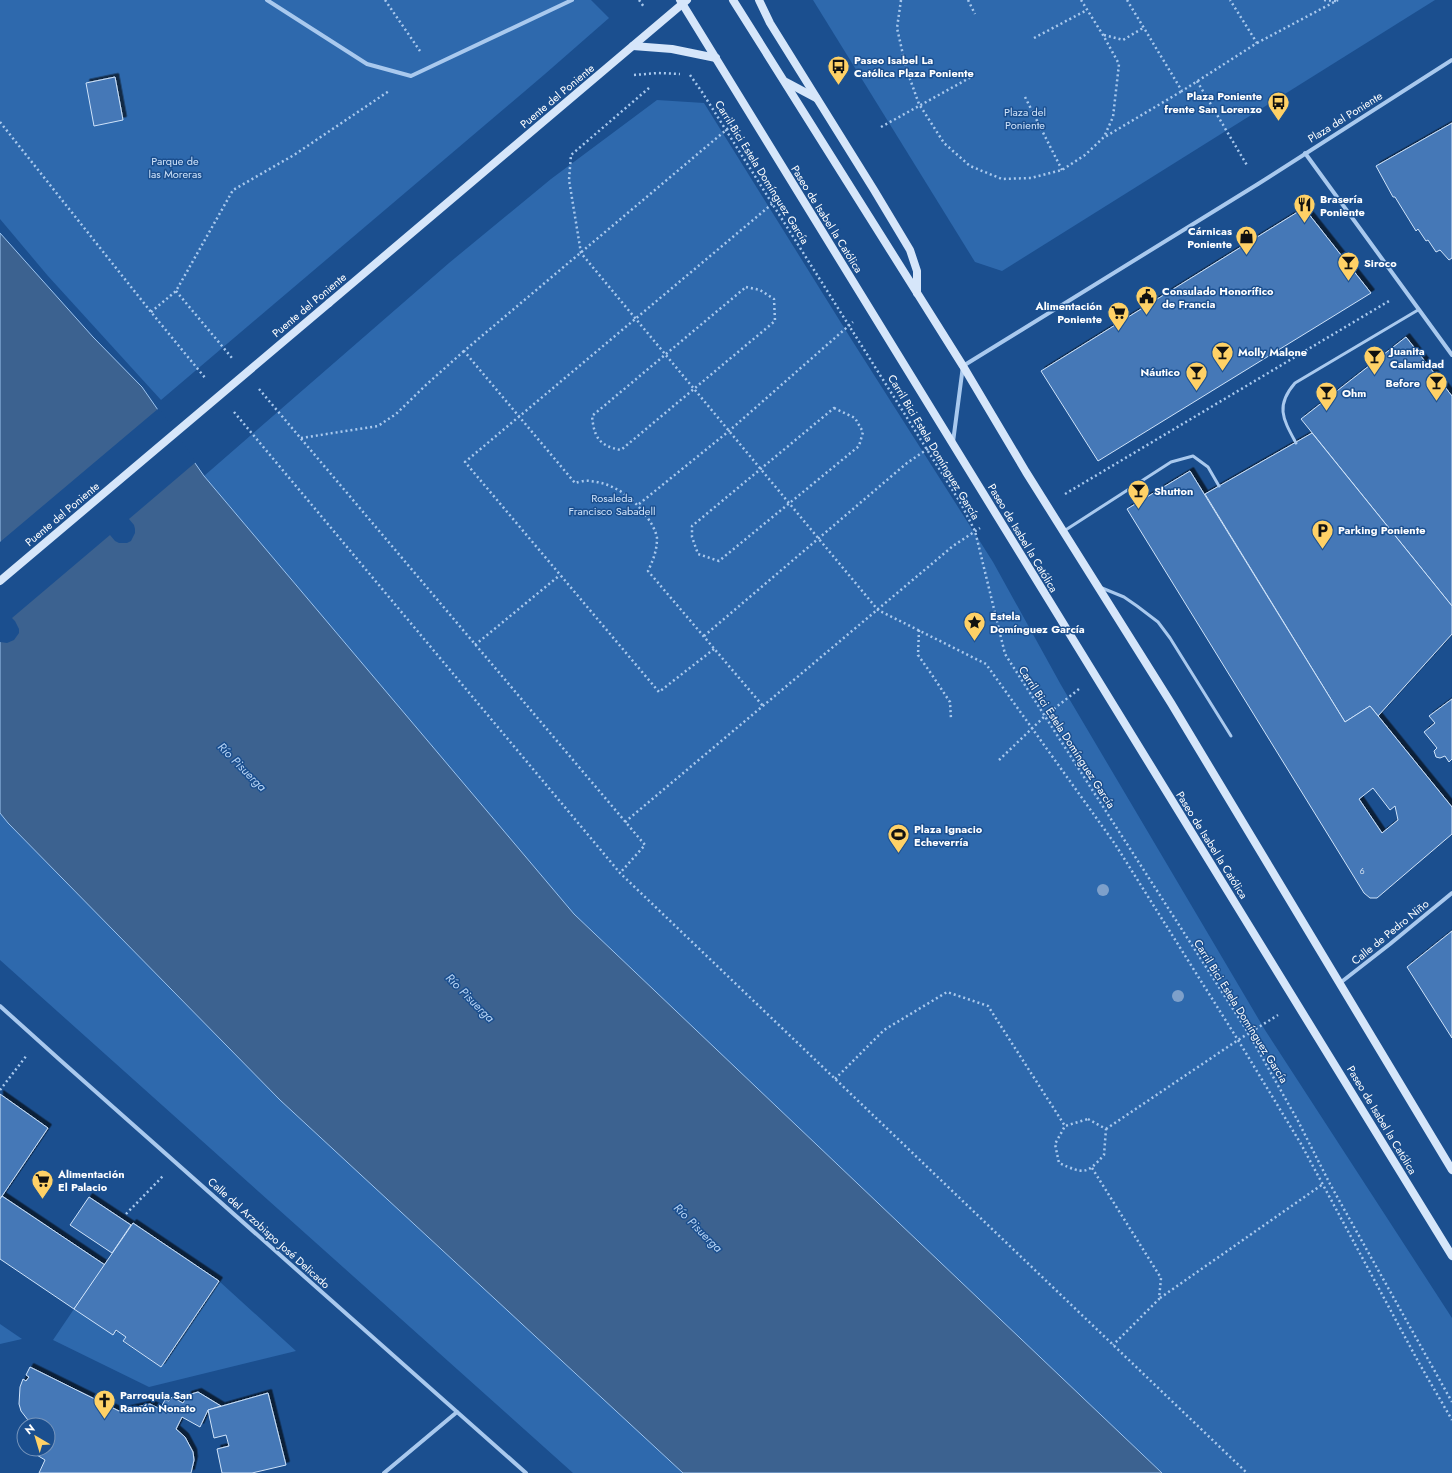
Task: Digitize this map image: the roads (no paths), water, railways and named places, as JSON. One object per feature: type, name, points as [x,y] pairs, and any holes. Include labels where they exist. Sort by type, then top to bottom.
[{"type":"main road","points":[[733,0],[963,366],[1047,505],[1179,716],[1452,1170]]},
{"type":"main road","points":[[759,0],[770,23],[910,250],[916,271],[917,293]]},
{"type":"main road","name":"Puente del Poniente","points":[[0,581],[633,46],[683,1]]},
{"type":"main road","name":"Paseo de Isabel la Católica","points":[[683,1],[725,76],[881,326],[1452,1256]]},
{"type":"main road","points":[[633,46],[672,49],[716,58]]},
{"type":"main road","points":[[784,81],[816,99]]},
{"type":"street","points":[[267,0],[367,64],[411,76],[572,0]]},
{"type":"street","name":"Plaza del Poniente","points":[[963,366],[1258,184],[1452,60]]},
{"type":"street","points":[[1305,153],[1452,355]]},
{"type":"street","points":[[953,445],[963,366]]},
{"type":"street","name":"Calle de Pedro Niño","points":[[1339,983],[1390,944],[1452,893]]},
{"type":"street","name":"Calle del Arzobispo José Delicado","points":[[0,1006],[526,1473]]},
{"type":"street","points":[[384,1473],[457,1412]]},
{"type":"lane","points":[[1296,443],[1285,423],[1282,406],[1287,392],[1295,383],[1418,310]]},
{"type":"lane","points":[[1064,531],[1171,462],[1192,456],[1208,467],[1219,486]]},
{"type":"lane","points":[[1098,586],[1124,597],[1158,622],[1170,638],[1230,736]]},
{"type":"water","name":"Río Pisuerga","points":[[0,233],[93,337],[142,387],[204,476],[574,914],[1162,1473],[683,1473],[280,1100],[8,823],[0,813]]},
{"type":"place","name":"Paseo Isabel La Católica Plaza Poniente","points":[[839,86]]},
{"type":"place","name":"Plaza Poniente frente San Lorenzo","points":[[1278,122]]},
{"type":"place","name":"Brasería Poniente","points":[[1305,224]]},
{"type":"place","name":"Cárnicas Poniente","points":[[1247,256]]},
{"type":"place","name":"Siroco","points":[[1349,282]]},
{"type":"place","name":"Consulado Honorífico de Francia","points":[[1146,316]]},
{"type":"place","name":"Alimentación Poniente","points":[[1118,332]]},
{"type":"place","name":"Molly Malone","points":[[1222,372]]},
{"type":"place","name":"Juanita Calamidad","points":[[1375,376]]},
{"type":"place","name":"Náutico","points":[[1196,392]]},
{"type":"place","name":"Before","points":[[1436,402]]},
{"type":"place","name":"Ohm","points":[[1326,412]]},
{"type":"place","name":"Shutton","points":[[1139,510]]},
{"type":"place","name":"Parking Poniente","points":[[1323,550]]},
{"type":"place","name":"Estela Domínguez García","points":[[974,642]]},
{"type":"place","name":"Plaza Ignacio Echeverría","points":[[899,854]]},
{"type":"place","name":"Alimentación El Palacio","points":[[42,1200]]},
{"type":"place","name":"Parroquia San Ramón Nonato","points":[[104,1420]]},
{"type":"park label","name":"Parque de las Moreras","points":[[175,167]]},
{"type":"park label","name":"Rosaleda Francisco Sabadell","points":[[612,504]]}]
